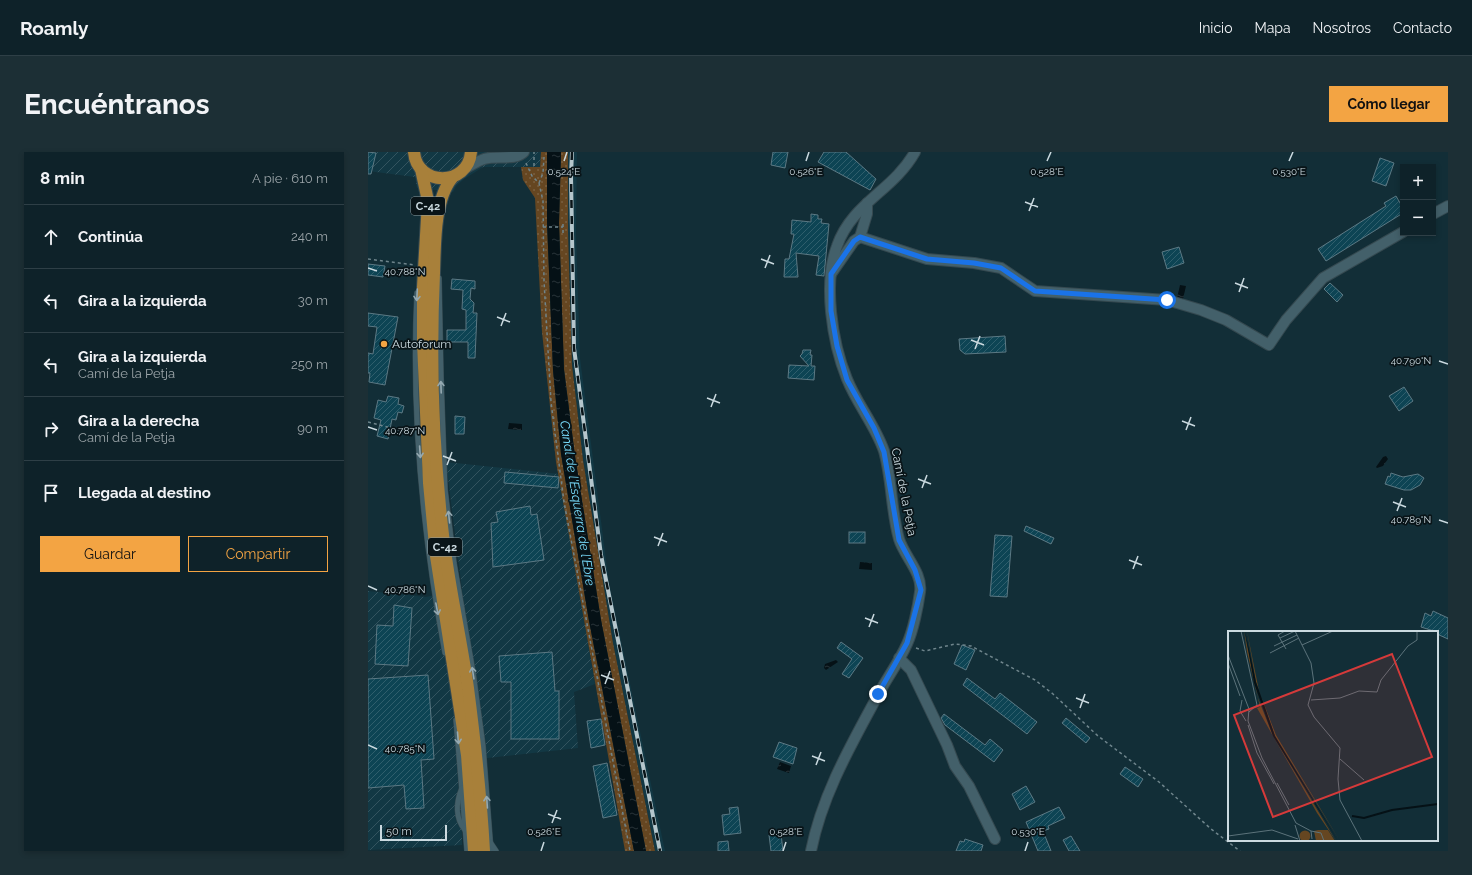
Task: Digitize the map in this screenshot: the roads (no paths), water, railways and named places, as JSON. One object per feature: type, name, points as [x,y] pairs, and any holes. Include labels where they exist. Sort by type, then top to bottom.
[{"type":"main road","points":[[464,170],[470,159],[471,152]]},
{"type":"main road","name":"C-42","points":[[415,159],[435,178],[452,178]]},
{"type":"main road","name":"C-42","points":[[415,159],[428,202],[431,242],[433,359],[440,502],[448,572],[470,702],[487,846]]},
{"type":"main road","name":"C-42","points":[[464,170],[452,178],[446,185],[440,204],[431,242],[423,342],[428,484],[436,556],[467,755],[474,851]]},
{"type":"street","points":[[486,152],[496,156]]},
{"type":"street","name":"Camí de la Petja","points":[[811,851],[814,836],[837,771],[907,643],[921,590],[915,570],[899,540],[884,452],[874,428],[847,380],[837,346],[831,311],[831,274],[836,247],[844,227],[856,212],[897,178],[908,165],[915,152]]},
{"type":"street","points":[[464,170],[484,159],[496,156],[518,157],[523,153]]},
{"type":"street","points":[[831,274],[854,241],[860,237],[867,214],[867,203]]},
{"type":"street","points":[[1436,212],[1448,206]]},
{"type":"street","points":[[860,237],[927,259],[974,263],[1001,268],[1035,291],[1167,300],[1201,310],[1226,320],[1270,345],[1286,320],[1323,278],[1400,234]]},
{"type":"street","points":[[899,658],[911,670],[947,745],[955,766],[968,786],[995,839]]},
{"type":"lane","points":[[431,242],[419,257],[415,332],[418,435],[435,600],[455,706],[467,851]]},
{"type":"lane","points":[[487,846],[491,851]]},
{"type":"lane","points":[[487,846],[496,851]]},
{"type":"water","name":"Canal de l'Esquerra de l'Ebre","points":[[547,152],[561,152],[559,223],[564,370],[575,456],[601,620],[646,851],[634,851],[589,621],[561,454],[553,370],[547,222]]},
{"type":"water","points":[[1180,285],[1186,286],[1183,299],[1177,298]]},
{"type":"water","points":[[509,423],[522,424],[522,430],[508,429]]},
{"type":"water","points":[[1386,456],[1388,459],[1383,466],[1377,468],[1376,467],[1383,457]]},
{"type":"water","points":[[860,562],[872,563],[872,570],[859,569]]},
{"type":"water","points":[[836,660],[838,662],[826,670],[824,668],[825,664]]},
{"type":"water","points":[[780,762],[791,766],[789,773],[777,769]]},
{"type":"railway","points":[[572,152],[571,176],[574,348],[601,555],[660,851]]},
{"type":"place","name":"Autoforum","points":[[384,344]]}]
